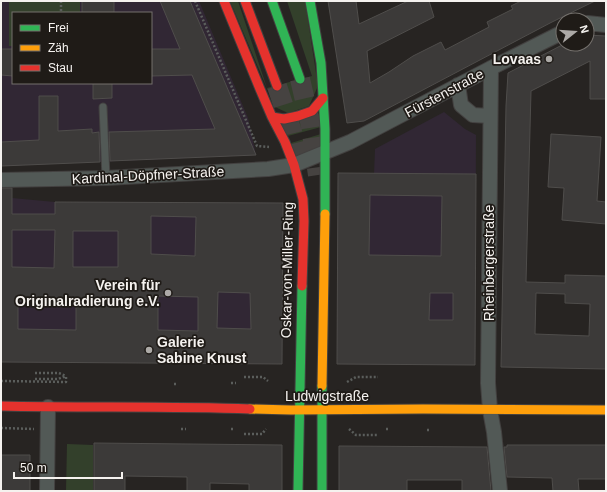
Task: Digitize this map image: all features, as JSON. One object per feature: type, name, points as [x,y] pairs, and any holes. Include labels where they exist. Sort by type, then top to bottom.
[{"type":"main road","name":"Oskar-von-Miller-Ring","points":[[224,1],[272,117],[285,142],[294,165],[303,199],[304,221],[298,491]]},
{"type":"main road","points":[[245,1],[276,86]]},
{"type":"main road","points":[[272,1],[300,79]]},
{"type":"main road","points":[[310,1],[321,62],[325,128],[322,491]]},
{"type":"main road","points":[[272,117],[284,119],[312,111],[324,98]]},
{"type":"main road","name":"Ludwigstraße","points":[[1,406],[188,407],[256,410],[606,410]]},
{"type":"street","points":[[595,24],[606,25]]},
{"type":"street","name":"Fürstenstraße","points":[[294,165],[367,134],[491,68],[555,36]]},
{"type":"street","name":"Rheinbergerstraße","points":[[491,68],[488,383],[500,491]]},
{"type":"street","points":[[458,86],[461,104],[473,115],[490,116]]},
{"type":"street","name":"Kardinal-Döpfner-Straße","points":[[1,180],[106,178],[268,169],[294,165]]},
{"type":"street","points":[[47,491],[48,407]]},
{"type":"lane","points":[[103,107],[106,178]]},
{"type":"path","points":[[61,1],[61,12]]},
{"type":"path","points":[[195,1],[257,146],[271,148],[285,142]]},
{"type":"path","points":[[35,373],[59,373],[66,376]]},
{"type":"path","points":[[35,379],[58,379],[66,376]]},
{"type":"path","points":[[1,381],[66,382],[66,376]]},
{"type":"path","points":[[244,377],[263,377],[268,381]]},
{"type":"path","points":[[347,382],[356,377],[378,377]]},
{"type":"path","points":[[231,383],[236,383]]},
{"type":"path","points":[[1,428],[48,429]]},
{"type":"path","points":[[181,429],[186,429]]},
{"type":"path","points":[[244,434],[262,434],[266,429]]},
{"type":"path","points":[[350,429],[356,435],[377,435]]},
{"type":"shaded area","points":[[1,1],[199,1],[248,118],[256,155],[1,166]]},
{"type":"shaded area","points":[[444,112],[465,129],[476,135],[475,365],[337,364],[338,173],[374,174],[375,149]]},
{"type":"shaded area","points":[[1,197],[55,202],[283,203],[282,364],[1,362]]},
{"type":"green space","points":[[9,1],[80,1],[80,12],[12,12],[12,46],[9,46]]},
{"type":"green space","points":[[230,1],[238,1],[267,88],[312,76],[287,1],[305,1],[318,86],[309,106],[288,113],[275,107]]},
{"type":"green space","points":[[319,114],[321,127],[288,136],[284,124]]},
{"type":"green space","points":[[321,134],[317,148],[305,153],[297,150],[291,143]]},
{"type":"green space","points":[[67,444],[93,445],[93,491],[66,491]]},
{"type":"building","points":[[82,1],[114,1],[114,12],[82,12]]},
{"type":"building","points":[[160,1],[190,1],[256,155],[110,161],[109,132],[215,129],[192,75],[152,76],[152,49],[180,49]]},
{"type":"building","points":[[328,1],[356,1],[359,24],[408,1],[429,1],[434,17],[367,51],[370,83],[413,56],[441,42],[445,50],[489,27],[487,22],[513,9],[511,6],[521,1],[595,1],[572,12],[555,12],[555,21],[364,121],[347,123]]},
{"type":"building","points":[[595,35],[606,36],[606,99],[590,99],[590,61],[531,91],[526,282],[565,283],[565,275],[606,276],[606,369],[501,367],[506,106],[508,73],[555,49],[555,52],[595,52]],"holes":[[[536,293],[565,294],[565,303],[590,304],[589,336],[535,334]]]},
{"type":"building","points":[[1,49],[12,49],[12,76],[1,75]]},
{"type":"building","points":[[93,84],[112,84],[112,98],[93,99]]},
{"type":"building","points":[[39,96],[58,96],[58,131],[92,129],[92,133],[99,132],[100,162],[1,166],[1,142],[39,140]]},
{"type":"building","points":[[551,134],[601,137],[597,201],[606,202],[606,224],[562,220],[564,188],[548,187]]},
{"type":"building","points":[[338,173],[476,174],[475,365],[337,364]],"holes":[[[370,195],[442,196],[441,256],[369,255]],[[430,293],[453,293],[453,320],[429,320]]]},
{"type":"building","points":[[1,188],[12,188],[12,214],[55,214],[55,202],[283,203],[282,364],[1,362]],"holes":[[[151,216],[196,217],[195,256],[151,254]],[[12,230],[55,230],[54,268],[12,267]],[[73,231],[118,231],[118,267],[73,267]],[[218,292],[250,293],[251,329],[217,328]],[[158,296],[198,297],[198,331],[158,330]],[[18,301],[76,301],[76,330],[18,329]]]},
{"type":"building","points":[[94,443],[282,445],[282,491],[249,491],[249,484],[210,483],[210,491],[187,491],[187,477],[125,476],[125,491],[94,491]]},
{"type":"building","points":[[507,445],[606,445],[606,479],[578,479],[579,491],[553,491],[552,478],[507,477],[504,447],[507,447]]},
{"type":"building","points":[[339,446],[487,447],[491,491],[462,491],[462,480],[407,480],[407,491],[339,491]]},
{"type":"building","points":[[1,455],[30,455],[30,491],[1,491]]},
{"type":"tunnel","points":[[300,79],[311,126],[318,175]]},
{"type":"tunnel","points":[[277,86],[292,132],[299,160]]},
{"type":"traffic: fast","points":[[272,1],[300,79]]},
{"type":"traffic: fast","points":[[310,1],[321,63],[325,129],[325,214]]},
{"type":"traffic: fast","points":[[298,491],[302,286]]},
{"type":"traffic: fast","points":[[322,386],[322,491]]},
{"type":"traffic: slow","points":[[322,386],[325,214]]},
{"type":"traffic: slow","points":[[250,409],[606,410]]},
{"type":"traffic: jam","points":[[224,1],[260,89],[294,165],[303,199],[304,221],[302,286]]},
{"type":"traffic: jam","points":[[245,1],[277,86]]},
{"type":"traffic: jam","points":[[272,117],[284,119],[312,111],[323,98]]},
{"type":"traffic: jam","points":[[1,406],[250,409]]},
{"type":"place","name":"Lovaas","points":[[549,59]]},
{"type":"place","name":"Verein für Originalradierung e.V.","points":[[168,293]]},
{"type":"place","name":"Galerie Sabine Knust","points":[[149,350]]}]
